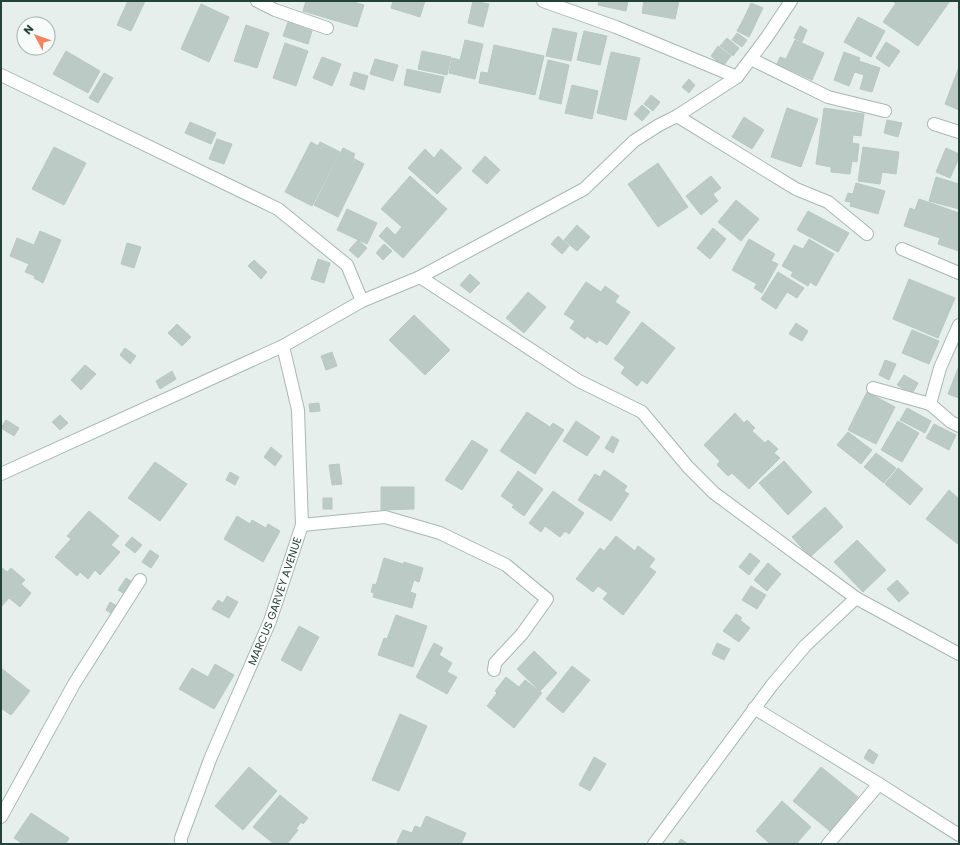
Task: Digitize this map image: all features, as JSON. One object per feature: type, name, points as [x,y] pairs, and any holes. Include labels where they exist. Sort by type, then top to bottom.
[{"type":"street","points":[[257,1],[275,10],[327,28]]},
{"type":"street","points":[[543,1],[616,27],[737,77]]},
{"type":"street","points":[[1,474],[284,346],[362,301],[420,277],[584,189],[634,141],[659,125],[677,116],[737,77],[767,37],[791,1]]},
{"type":"street","points":[[751,59],[828,97],[886,111]]},
{"type":"street","points":[[1,75],[278,209],[347,265],[362,301]]},
{"type":"street","points":[[677,116],[796,189],[828,202],[867,234]]},
{"type":"street","points":[[934,124],[959,132]]},
{"type":"street","points":[[902,249],[959,273]]},
{"type":"street","points":[[420,277],[579,381],[642,412],[688,467],[714,493],[856,598],[959,654]]},
{"type":"street","points":[[930,404],[940,368],[959,325]]},
{"type":"street","name":"MARCUS GARVEY AVENUE","points":[[181,844],[181,838],[211,757],[270,620],[302,525],[298,410],[284,346]]},
{"type":"street","points":[[873,388],[930,404],[951,422],[959,426]]},
{"type":"street","points":[[302,525],[385,517],[440,533],[506,565],[547,599],[522,634],[495,663],[494,670]]},
{"type":"street","points":[[1,817],[74,684],[140,580]]},
{"type":"street","points":[[654,844],[754,708],[805,646],[856,598]]},
{"type":"street","points":[[754,708],[959,835]]},
{"type":"street","points":[[828,844],[878,784]]},
{"type":"building","points":[[128,1],[145,1],[131,31],[117,25]]},
{"type":"building","points":[[306,1],[350,1],[364,5],[357,27],[303,11]]},
{"type":"building","points":[[393,1],[425,1],[420,17],[391,8]]},
{"type":"building","points":[[473,1],[489,4],[483,27],[468,23]]},
{"type":"building","points":[[599,1],[628,1],[626,11],[598,5]]},
{"type":"building","points":[[644,1],[679,1],[675,19],[642,13]]},
{"type":"building","points":[[892,1],[950,1],[918,46],[883,22],[896,3]]},
{"type":"building","points":[[751,3],[763,8],[758,18],[747,12]]},
{"type":"building","points":[[201,4],[229,17],[209,62],[181,49]]},
{"type":"building","points":[[747,12],[758,18],[754,27],[742,22]]},
{"type":"building","points":[[858,17],[885,31],[871,57],[844,42]]},
{"type":"building","points":[[288,22],[312,31],[308,44],[283,36]]},
{"type":"building","points":[[742,22],[754,27],[749,37],[737,31]]},
{"type":"building","points":[[246,25],[269,33],[257,68],[234,61]]},
{"type":"building","points":[[800,26],[807,30],[802,42],[794,38]]},
{"type":"building","points":[[553,28],[577,33],[571,61],[546,56]]},
{"type":"building","points":[[584,31],[607,36],[600,65],[577,60]]},
{"type":"building","points":[[737,33],[747,40],[742,47],[732,40]]},
{"type":"building","points":[[727,38],[739,48],[733,56],[720,46]]},
{"type":"building","points":[[465,40],[483,44],[475,79],[449,73],[452,58],[460,60]]},
{"type":"building","points":[[795,40],[824,53],[812,80],[777,64],[780,57],[786,59]]},
{"type":"building","points":[[886,42],[900,51],[889,67],[876,58]]},
{"type":"building","points":[[285,43],[308,51],[296,86],[273,78]]},
{"type":"building","points":[[494,45],[544,56],[535,95],[479,83],[481,72],[488,73]]},
{"type":"building","points":[[718,46],[731,56],[723,66],[711,56]]},
{"type":"building","points":[[66,51],[100,71],[88,93],[53,74]]},
{"type":"building","points":[[422,51],[451,57],[447,75],[418,69]]},
{"type":"building","points":[[611,52],[640,58],[626,120],[597,113]]},
{"type":"building","points":[[844,52],[860,58],[849,86],[834,80]]},
{"type":"building","points":[[322,57],[341,64],[332,86],[313,78]]},
{"type":"building","points":[[375,59],[398,65],[393,81],[370,74]]},
{"type":"building","points":[[548,60],[569,65],[561,104],[539,99]]},
{"type":"building","points":[[859,61],[880,68],[872,92],[860,89],[864,75],[855,72]]},
{"type":"building","points":[[959,67],[959,110],[945,104]]},
{"type":"building","points":[[407,69],[444,77],[440,93],[404,85]]},
{"type":"building","points":[[354,72],[368,76],[364,90],[350,85]]},
{"type":"building","points":[[104,73],[113,78],[98,103],[89,98]]},
{"type":"building","points":[[689,79],[695,85],[689,93],[682,87]]},
{"type":"building","points":[[572,85],[598,91],[592,119],[565,113]]},
{"type":"building","points":[[651,95],[660,102],[653,111],[644,104]]},
{"type":"building","points":[[642,105],[650,112],[642,121],[634,114]]},
{"type":"building","points":[[787,108],[818,119],[801,167],[771,157]]},
{"type":"building","points":[[824,108],[864,114],[861,136],[853,135],[852,143],[859,144],[857,162],[852,161],[850,174],[831,172],[831,167],[816,164]]},
{"type":"building","points":[[744,117],[764,130],[752,149],[732,137]]},
{"type":"building","points":[[887,120],[902,123],[898,137],[884,133]]},
{"type":"building","points":[[190,122],[216,133],[211,144],[185,133]]},
{"type":"building","points":[[217,139],[232,144],[224,164],[209,159]]},
{"type":"building","points":[[311,142],[318,146],[320,142],[340,152],[312,206],[285,192]]},
{"type":"building","points":[[54,147],[86,163],[64,205],[32,189]]},
{"type":"building","points":[[863,147],[899,152],[896,174],[882,172],[880,184],[858,181]]},
{"type":"building","points":[[343,148],[355,154],[353,158],[364,164],[338,217],[314,205]]},
{"type":"building","points":[[946,148],[959,154],[959,158],[950,178],[936,172]]},
{"type":"building","points":[[425,149],[434,158],[441,149],[462,168],[437,194],[408,168]]},
{"type":"building","points":[[485,156],[500,170],[487,184],[472,171]]},
{"type":"building","points":[[658,163],[688,207],[658,227],[628,184]]},
{"type":"building","points":[[410,176],[447,209],[403,258],[379,236],[387,227],[395,235],[402,227],[381,209]]},
{"type":"building","points":[[711,176],[721,188],[713,194],[718,201],[701,215],[686,196]]},
{"type":"building","points":[[936,177],[959,184],[959,209],[929,201]]},
{"type":"building","points":[[856,183],[885,191],[878,214],[850,206],[851,202],[845,201],[848,193],[853,194]]},
{"type":"building","points":[[919,199],[959,213],[959,251],[938,244],[940,238],[904,226],[910,208],[915,210]]},
{"type":"building","points":[[736,200],[759,219],[741,241],[718,222]]},
{"type":"building","points":[[347,209],[377,223],[367,244],[337,230]]},
{"type":"building","points":[[808,211],[849,233],[838,252],[797,230]]},
{"type":"building","points":[[577,225],[590,237],[577,251],[564,240]]},
{"type":"building","points":[[713,228],[726,239],[710,259],[697,248]]},
{"type":"building","points":[[40,231],[61,240],[43,283],[34,278],[35,276],[25,272],[29,264],[10,256],[17,238],[34,245]]},
{"type":"building","points":[[558,236],[569,246],[562,254],[551,244]]},
{"type":"building","points":[[749,239],[775,254],[771,261],[778,264],[762,293],[754,288],[757,284],[732,270]]},
{"type":"building","points":[[809,239],[834,254],[816,286],[810,282],[808,286],[791,276],[793,272],[782,266],[794,245],[803,249]]},
{"type":"building","points":[[358,240],[367,248],[358,258],[349,250]]},
{"type":"building","points":[[127,243],[141,247],[134,268],[121,264]]},
{"type":"building","points":[[384,244],[392,251],[383,260],[376,253]]},
{"type":"building","points":[[318,259],[330,263],[324,283],[311,279]]},
{"type":"building","points":[[254,260],[267,272],[261,279],[248,266]]},
{"type":"building","points":[[778,272],[804,288],[797,298],[787,292],[776,309],[761,299]]},
{"type":"building","points":[[470,274],[480,283],[470,293],[460,285]]},
{"type":"building","points":[[909,279],[955,298],[938,338],[893,319]]},
{"type":"building","points":[[586,282],[601,292],[605,286],[619,296],[615,302],[630,312],[607,345],[599,340],[597,343],[587,336],[585,339],[570,328],[575,321],[564,314]]},
{"type":"building","points":[[528,292],[546,307],[524,333],[506,318]]},
{"type":"building","points":[[414,315],[450,350],[425,375],[389,340]]},
{"type":"building","points":[[642,322],[675,348],[647,384],[642,380],[637,386],[621,373],[625,367],[614,359]]},
{"type":"building","points":[[796,323],[808,331],[802,341],[789,334]]},
{"type":"building","points":[[177,324],[191,337],[182,346],[168,333]]},
{"type":"building","points":[[912,330],[939,341],[929,364],[902,353]]},
{"type":"building","points":[[125,348],[136,356],[130,364],[120,355]]},
{"type":"building","points":[[332,352],[337,366],[326,370],[321,356]]},
{"type":"building","points":[[885,360],[896,364],[889,380],[879,375]]},
{"type":"building","points":[[85,365],[96,374],[81,390],[71,380]]},
{"type":"building","points":[[959,366],[959,398],[948,394]]},
{"type":"building","points":[[172,371],[176,379],[160,389],[156,381]]},
{"type":"building","points":[[904,375],[918,383],[912,394],[897,385]]},
{"type":"building","points":[[867,392],[895,407],[876,444],[848,430]]},
{"type":"building","points":[[319,403],[320,411],[310,412],[309,404]]},
{"type":"building","points":[[907,408],[931,421],[925,433],[900,420]]},
{"type":"building","points":[[527,412],[550,427],[553,423],[564,430],[535,474],[500,451]]},
{"type":"building","points":[[735,413],[744,423],[747,420],[755,428],[752,431],[765,443],[768,440],[778,449],[774,453],[780,458],[749,489],[732,473],[728,476],[717,465],[720,461],[704,445]]},
{"type":"building","points":[[60,415],[68,423],[60,430],[52,422]]},
{"type":"building","points":[[6,420],[19,428],[14,436],[1,428]]},
{"type":"building","points":[[576,421],[600,437],[587,456],[563,441]]},
{"type":"building","points":[[898,421],[919,433],[902,462],[881,450]]},
{"type":"building","points":[[934,424],[956,435],[949,450],[926,438]]},
{"type":"building","points":[[848,432],[872,450],[861,464],[837,445]]},
{"type":"building","points":[[612,436],[619,440],[613,453],[605,448]]},
{"type":"building","points":[[472,440],[488,450],[462,490],[445,480]]},
{"type":"building","points":[[271,447],[282,456],[275,466],[264,457]]},
{"type":"building","points":[[876,453],[896,468],[884,483],[864,467]]},
{"type":"building","points":[[784,461],[812,492],[788,515],[759,483]]},
{"type":"building","points":[[155,462],[187,484],[160,521],[128,498]]},
{"type":"building","points":[[339,464],[342,484],[332,485],[329,465]]},
{"type":"building","points":[[898,468],[923,489],[910,505],[885,484]]},
{"type":"building","points":[[604,470],[627,486],[624,491],[629,494],[611,521],[578,500],[595,474],[600,477]]},
{"type":"building","points":[[518,471],[543,489],[524,516],[512,507],[514,505],[501,496]]},
{"type":"building","points":[[230,472],[239,477],[235,485],[226,480]]},
{"type":"building","points":[[381,487],[414,487],[414,509],[381,510]]},
{"type":"building","points":[[949,490],[959,499],[959,545],[926,519]]},
{"type":"building","points":[[553,491],[584,513],[569,534],[565,531],[560,537],[545,526],[541,532],[529,523]]},
{"type":"building","points":[[323,498],[332,498],[332,509],[323,509]]},
{"type":"building","points":[[825,507],[843,527],[810,557],[792,537]]},
{"type":"building","points":[[89,511],[119,536],[111,545],[120,552],[100,575],[95,570],[88,579],[80,572],[77,576],[55,557],[71,539],[67,536]]},
{"type":"building","points":[[237,516],[250,524],[252,520],[266,528],[268,524],[280,531],[263,562],[224,539]]},
{"type":"building","points":[[616,536],[635,551],[638,546],[655,559],[649,567],[656,572],[623,615],[603,599],[608,593],[598,586],[593,592],[576,579],[600,548],[604,551]]},
{"type":"building","points":[[132,537],[142,545],[135,553],[125,545]]},
{"type":"building","points":[[857,540],[886,570],[863,592],[834,562]]},
{"type":"building","points":[[150,550],[159,556],[151,568],[142,562]]},
{"type":"building","points":[[750,553],[760,561],[749,575],[739,567]]},
{"type":"building","points":[[384,558],[423,568],[419,582],[414,580],[410,592],[416,594],[412,608],[373,597],[374,593],[371,592],[373,584],[376,585]]},
{"type":"building","points":[[768,563],[781,574],[767,591],[754,580]]},
{"type":"building","points":[[1,567],[7,572],[11,568],[25,580],[21,584],[31,593],[20,607],[9,598],[1,607]]},
{"type":"building","points":[[126,578],[131,581],[123,593],[118,590]]},
{"type":"building","points":[[897,580],[909,593],[899,602],[887,589]]},
{"type":"building","points":[[751,586],[766,595],[757,609],[742,600]]},
{"type":"building","points":[[227,596],[238,602],[229,618],[212,609],[218,600],[223,603]]},
{"type":"building","points":[[110,602],[117,606],[112,614],[106,610]]},
{"type":"building","points":[[736,614],[742,618],[740,620],[750,628],[739,642],[723,631]]},
{"type":"building","points":[[396,615],[427,626],[413,667],[378,655],[384,638],[387,639]]},
{"type":"building","points":[[299,626],[319,637],[301,671],[281,660]]},
{"type":"building","points":[[434,643],[443,648],[439,655],[452,663],[447,672],[457,677],[447,694],[416,677]]},
{"type":"building","points":[[717,643],[730,649],[724,660],[712,654]]},
{"type":"building","points":[[534,651],[557,673],[540,691],[517,669]]},
{"type":"building","points":[[215,664],[234,675],[214,709],[179,689],[192,668],[208,677]]},
{"type":"building","points":[[572,666],[590,680],[563,713],[546,699]]},
{"type":"building","points":[[1,668],[30,691],[11,715],[1,708]]},
{"type":"building","points":[[506,677],[519,687],[525,680],[542,693],[514,728],[487,706],[497,693],[495,691]]},
{"type":"building","points":[[400,714],[427,726],[399,791],[372,780]]},
{"type":"building","points":[[869,749],[878,755],[873,764],[864,758]]},
{"type":"building","points":[[594,757],[606,764],[590,791],[579,785]]},
{"type":"building","points":[[249,767],[277,791],[243,830],[215,806]]},
{"type":"building","points":[[821,767],[858,797],[830,831],[793,801]]},
{"type":"building","points":[[280,795],[308,818],[303,824],[301,822],[296,829],[298,830],[287,844],[274,844],[253,827]]},
{"type":"building","points":[[782,801],[811,827],[796,844],[770,844],[756,831]]},
{"type":"building","points":[[31,813],[69,838],[66,844],[23,844],[14,838]]},
{"type":"building","points":[[426,816],[466,833],[461,844],[402,844],[397,842],[403,830],[412,833],[415,826],[421,828]]},
{"type":"building","points":[[681,839],[688,844],[677,844]]}]
